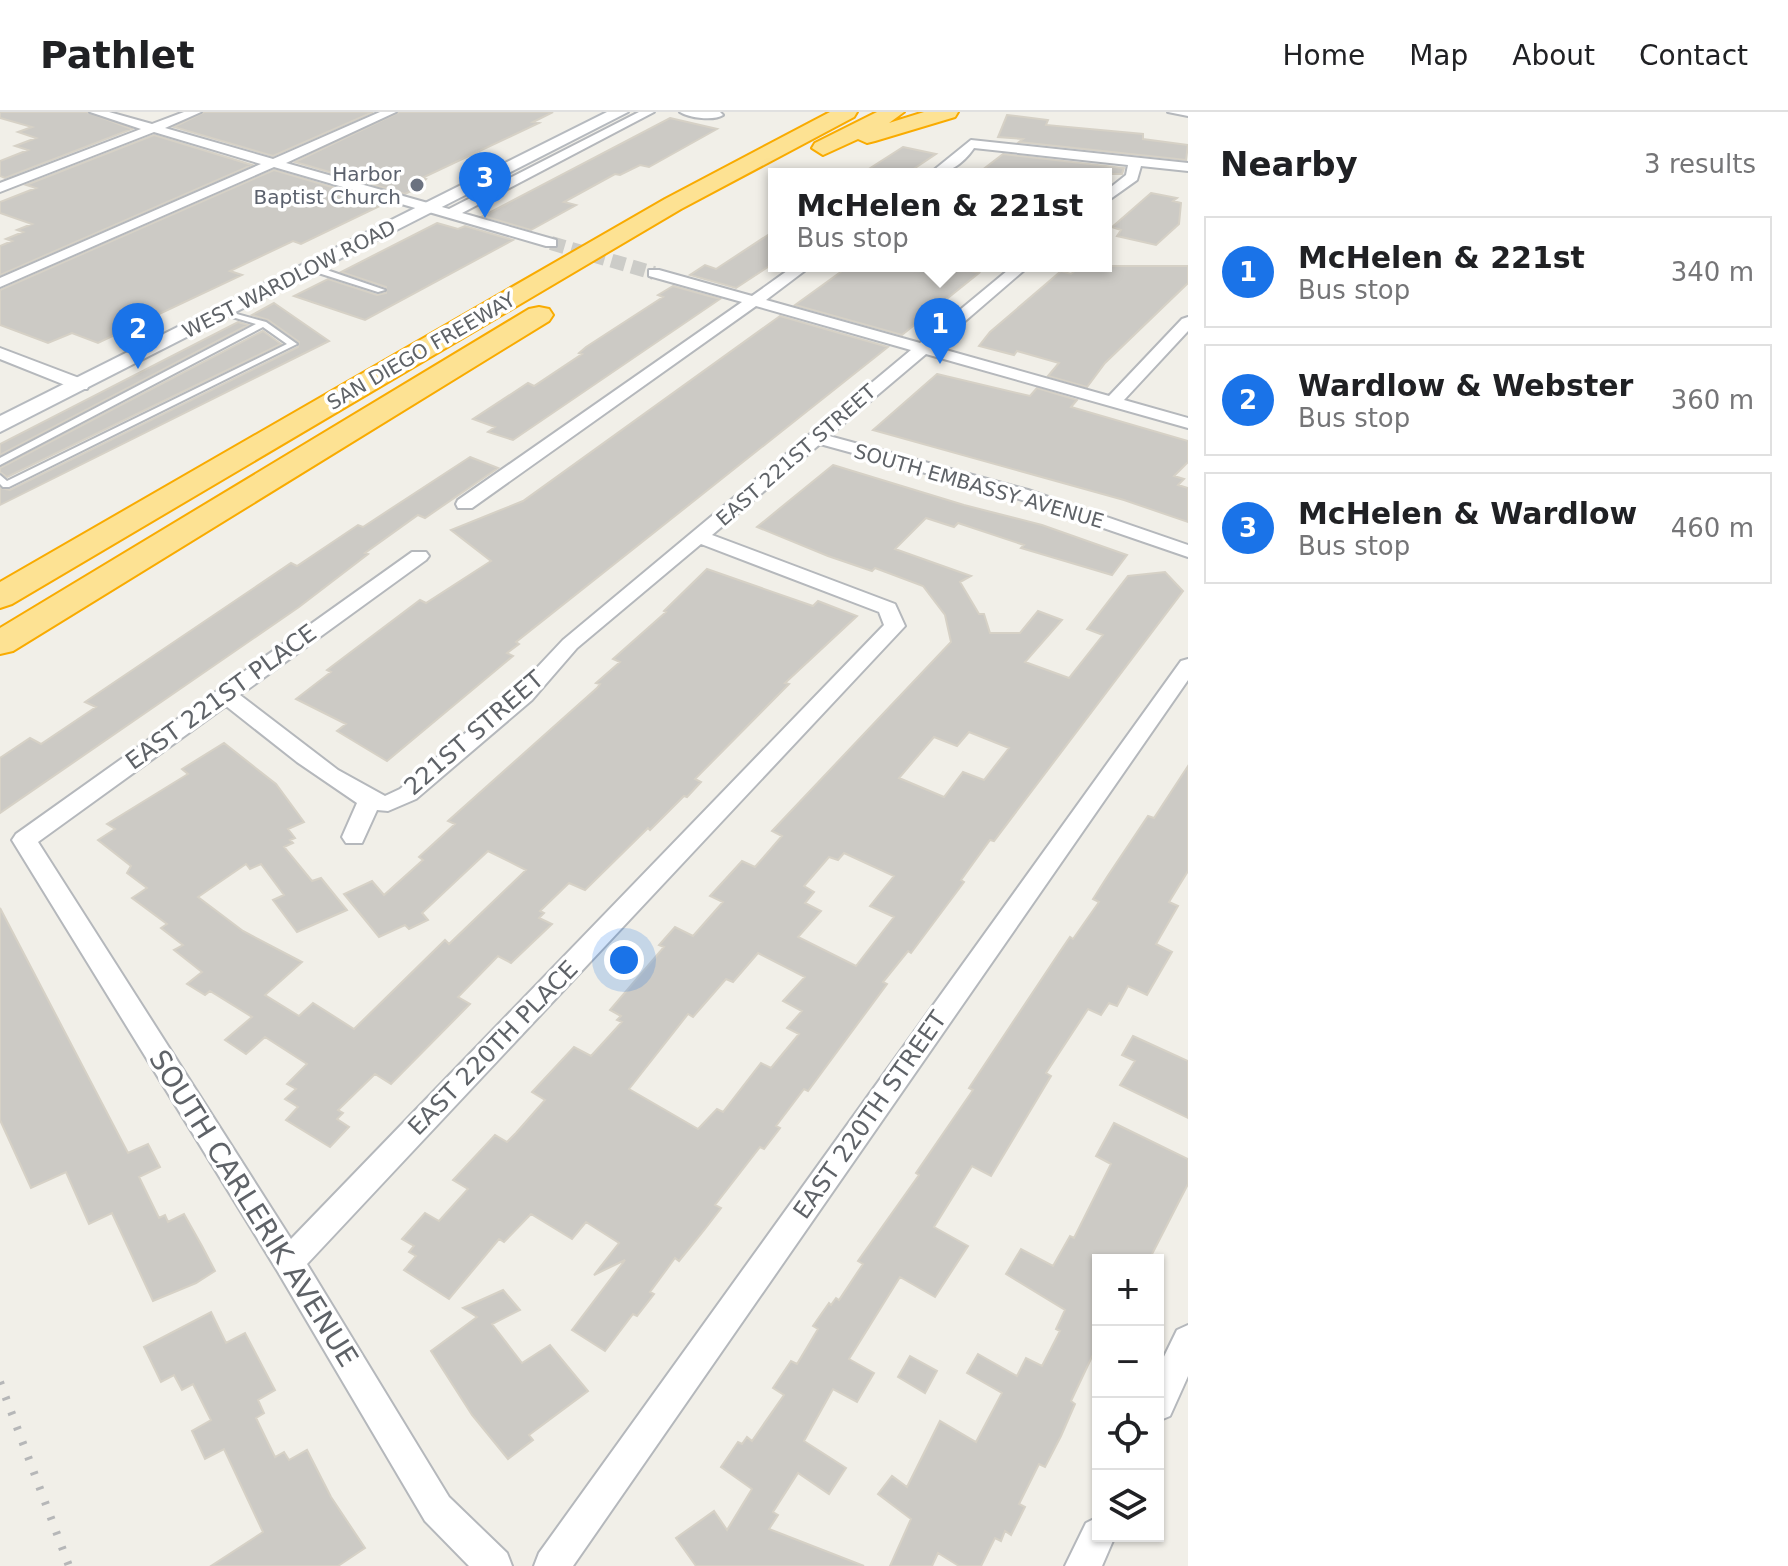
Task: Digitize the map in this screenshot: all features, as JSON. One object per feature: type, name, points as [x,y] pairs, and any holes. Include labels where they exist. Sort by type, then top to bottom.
[{"type":"highway","name":"SAN DIEGO FREEWAY","points":[[0,597],[673,204],[698,177],[846,112]]},
{"type":"highway","name":"SAN DIEGO FREEWAY","points":[[787,168],[893,112]]},
{"type":"highway","points":[[769,168],[947,112]]},
{"type":"highway","points":[[0,626],[768,169]]},
{"type":"highway","points":[[0,615],[422,362],[691,206],[698,177]]},
{"type":"highway","name":"SAN DIEGO FREEWAY","points":[[0,643],[621,265],[768,179]]},
{"type":"main road","name":"WEST WARDLOW ROAD","points":[[0,425],[312,268],[420,205],[592,112]]},
{"type":"main road","name":"WEST WARDLOW ROAD","points":[[0,405],[620,112]]},
{"type":"street","points":[[96,112],[551,243]]},
{"type":"street","points":[[0,188],[195,112]]},
{"type":"street","points":[[0,283],[390,112]]},
{"type":"street","points":[[450,214],[648,112]]},
{"type":"street","points":[[686,112],[717,115]]},
{"type":"street","points":[[945,168],[962,156],[971,144],[1188,167]]},
{"type":"street","points":[[1112,193],[1132,177],[1135,162]]},
{"type":"street","points":[[465,504],[796,272]]},
{"type":"street","name":"EAST 221ST STREET","points":[[570,644],[1015,272]]},
{"type":"street","points":[[654,273],[919,350],[1114,400],[1188,423]]},
{"type":"street","points":[[1114,400],[1188,322]]},
{"type":"street","points":[[0,353],[81,385]]},
{"type":"street","name":"SOUTH EMBASSY AVENUE","points":[[815,437],[882,458],[1022,494],[1188,551]]},
{"type":"street","name":"EAST 220TH PLACE","points":[[289,1262],[895,626],[888,608],[701,537]]},
{"type":"street","name":"EAST 221ST PLACE","points":[[24,840],[419,556]]},
{"type":"street","name":"221ST STREET","points":[[369,801],[386,805],[408,794],[524,695],[570,644]]},
{"type":"street","name":"EAST 220TH STREET","points":[[552,1566],[1188,665]]},
{"type":"street","points":[[225,694],[300,753],[369,801],[354,837]]},
{"type":"street","name":"SOUTH CARLERIK AVENUE","points":[[24,840],[289,1262],[437,1509],[494,1566]]},
{"type":"street","points":[[1161,1398],[1188,1340]]},
{"type":"street","points":[[1083,1566],[1095,1542]]},
{"type":"lane","points":[[1171,112],[1188,114]]},
{"type":"lane","points":[[312,268],[381,290]]},
{"type":"lane","points":[[0,478],[6,485],[293,344],[263,324],[225,312]]},
{"type":"lane","points":[[0,462],[263,324]]},
{"type":"building","points":[[0,112],[87,112],[132,129],[5,178],[0,176],[0,161],[28,150],[15,146],[36,138],[18,132],[32,127],[0,118]]},
{"type":"building","points":[[204,112],[373,112],[273,156],[174,127]]},
{"type":"building","points":[[399,112],[553,112],[533,122],[539,123],[422,178],[426,179],[421,184],[424,185],[405,194],[295,162]]},
{"type":"building","points":[[1007,115],[1048,120],[1046,125],[1143,134],[1143,139],[1188,145],[1186,160],[1019,142],[1023,139],[998,137]]},
{"type":"building","points":[[670,118],[717,129],[649,167],[640,165],[620,175],[615,174],[564,202],[576,205],[531,230],[483,216]]},
{"type":"building","points":[[154,135],[252,165],[0,275],[0,246],[12,241],[6,239],[23,232],[17,230],[32,224],[0,213],[0,202],[36,188],[26,185]]},
{"type":"building","points":[[903,147],[936,154],[915,168],[870,168]]},
{"type":"building","points":[[1003,154],[1124,168],[1122,174],[1112,174],[1112,168],[985,168]]},
{"type":"building","points":[[274,170],[386,203],[301,244],[293,241],[230,271],[242,275],[98,343],[72,333],[48,343],[0,325],[0,290]]},
{"type":"building","points":[[1151,193],[1177,198],[1173,201],[1181,203],[1179,224],[1156,245],[1117,236],[1121,230],[1112,227]]},
{"type":"building","points":[[437,223],[458,229],[465,226],[513,240],[365,320],[294,296],[328,279],[377,295],[386,293],[386,287],[341,272]]},
{"type":"building","points":[[768,235],[768,267],[736,288],[690,275],[705,265],[716,269]]},
{"type":"building","points":[[1112,266],[1188,266],[1188,283],[1105,363],[1087,387],[1048,376],[1059,363],[1017,351],[1014,355],[979,346],[990,332],[1060,272],[1112,272]]},
{"type":"building","points":[[841,272],[979,273],[902,335],[795,305]]},
{"type":"building","points":[[673,286],[720,299],[513,440],[488,432],[495,427],[473,419],[528,383],[534,386],[582,354],[579,353],[586,347],[663,297],[658,295]]},
{"type":"building","points":[[274,303],[329,341],[0,505],[0,488],[10,490],[298,347],[299,342],[268,320],[252,315]]},
{"type":"building","points":[[780,316],[888,347],[516,642],[519,644],[507,653],[513,656],[387,761],[337,731],[346,724],[296,699],[331,672],[327,670],[420,600],[426,603],[491,561],[451,530],[523,501]]},
{"type":"building","points":[[238,322],[248,325],[0,455],[0,444]]},
{"type":"building","points":[[263,331],[281,344],[7,477],[0,472],[0,468]]},
{"type":"building","points":[[937,374],[1030,396],[1037,388],[1077,400],[1071,407],[1188,441],[1188,462],[1174,476],[1184,479],[1178,485],[1188,488],[1188,522],[1124,500],[873,430]]},
{"type":"building","points":[[470,457],[498,468],[425,518],[418,515],[299,607],[0,813],[0,758],[30,738],[41,744],[96,707],[85,702],[291,563],[297,566],[358,525],[363,527]]},
{"type":"building","points":[[833,465],[1042,525],[1127,555],[1112,575],[1021,548],[1024,545],[958,523],[954,527],[926,518],[895,549],[971,576],[960,582],[979,614],[984,614],[990,633],[1020,633],[1038,611],[1062,620],[1025,662],[1069,678],[1103,635],[1087,629],[1128,576],[1165,572],[1183,591],[994,841],[990,840],[961,880],[964,882],[911,953],[908,951],[883,982],[887,984],[808,1091],[804,1089],[776,1126],[780,1128],[764,1149],[760,1147],[715,1205],[721,1208],[679,1261],[675,1258],[650,1292],[654,1294],[637,1316],[633,1314],[605,1351],[572,1330],[625,1260],[594,1275],[619,1243],[586,1222],[572,1239],[531,1214],[504,1242],[499,1239],[449,1299],[404,1270],[416,1256],[409,1252],[414,1246],[402,1239],[425,1213],[439,1221],[468,1189],[453,1180],[495,1135],[507,1142],[516,1133],[545,1100],[532,1092],[574,1047],[591,1056],[622,1022],[617,1020],[621,1016],[610,1010],[664,947],[659,945],[675,927],[693,936],[723,902],[710,896],[742,861],[755,867],[782,836],[772,831],[951,642],[945,615],[923,586],[875,568],[872,571],[828,556],[757,527]],"holes":[[[969,732],[1009,748],[984,780],[963,772],[944,797],[899,778],[934,737],[957,746]],[[844,853],[894,876],[870,906],[894,917],[856,966],[798,937],[821,911],[805,903],[814,892],[804,886],[829,857],[838,860]],[[758,953],[805,977],[783,1001],[802,1011],[787,1028],[799,1034],[771,1068],[761,1063],[723,1112],[717,1109],[698,1129],[629,1089],[688,1014],[693,1017],[726,979],[733,982]]]},
{"type":"building","points":[[707,569],[813,606],[818,601],[857,616],[785,683],[789,684],[695,779],[701,782],[687,797],[684,796],[650,830],[648,828],[585,890],[569,883],[540,911],[544,913],[539,918],[552,924],[511,963],[498,956],[458,997],[470,1004],[391,1084],[375,1074],[338,1110],[343,1113],[337,1119],[349,1127],[330,1147],[286,1120],[298,1107],[285,1099],[296,1089],[287,1084],[307,1064],[265,1037],[246,1054],[225,1040],[252,1017],[210,991],[205,995],[187,984],[202,972],[174,950],[183,945],[161,928],[167,924],[132,898],[147,888],[127,873],[131,866],[98,840],[115,829],[107,824],[188,774],[182,769],[224,743],[276,784],[304,822],[288,829],[295,838],[290,840],[293,843],[284,847],[312,881],[321,878],[347,910],[297,932],[273,900],[284,895],[261,864],[250,869],[246,864],[198,897],[243,931],[302,962],[265,995],[299,1016],[313,1003],[354,1029],[445,940],[449,944],[526,870],[488,851],[422,913],[428,920],[409,929],[405,925],[379,937],[344,894],[372,881],[384,895],[423,860],[419,857],[455,824],[448,821],[597,688],[600,684],[596,683],[620,662],[613,659],[666,612]]},
{"type":"building","points":[[1188,766],[1188,871],[1169,902],[1178,906],[1156,944],[1172,952],[1147,995],[1128,986],[1117,1006],[1109,1003],[1101,1015],[1088,1009],[1046,1073],[1051,1076],[991,1176],[972,1166],[934,1227],[968,1246],[935,1297],[900,1277],[849,1359],[874,1373],[857,1402],[833,1389],[804,1441],[846,1468],[829,1494],[798,1473],[773,1512],[778,1515],[769,1529],[864,1566],[696,1566],[676,1538],[714,1511],[727,1530],[752,1489],[721,1467],[738,1442],[742,1444],[747,1437],[752,1441],[784,1395],[773,1388],[791,1361],[797,1364],[818,1329],[813,1326],[829,1303],[831,1305],[836,1298],[839,1300],[863,1264],[858,1261],[919,1175],[916,1173],[973,1090],[969,1088],[1070,937],[1073,939],[1099,902],[1093,899],[1148,816],[1154,818]]},
{"type":"building","points":[[0,908],[128,1153],[148,1144],[160,1167],[139,1177],[159,1218],[165,1215],[168,1222],[184,1214],[202,1246],[215,1271],[196,1283],[153,1301],[112,1213],[89,1224],[66,1172],[31,1188],[0,1120]]},
{"type":"building","points":[[1133,1036],[1188,1061],[1188,1118],[1120,1085],[1135,1061],[1122,1055]]},
{"type":"building","points":[[1114,1123],[1188,1159],[1188,1184],[1152,1254],[1092,1254],[1092,1357],[1071,1401],[1075,1404],[1061,1436],[1045,1467],[1039,1464],[1019,1504],[1025,1507],[1011,1535],[1005,1531],[1001,1541],[995,1538],[981,1566],[959,1566],[938,1553],[932,1566],[890,1566],[911,1519],[878,1494],[892,1476],[907,1487],[940,1421],[976,1442],[1002,1393],[967,1373],[978,1354],[1017,1376],[1026,1358],[1042,1366],[1060,1331],[1056,1329],[1065,1310],[1006,1274],[1021,1249],[1053,1266],[1070,1236],[1074,1238],[1111,1164],[1096,1156]]},
{"type":"building","points":[[503,1290],[520,1310],[492,1324],[522,1363],[550,1345],[588,1391],[529,1435],[533,1440],[508,1459],[472,1415],[431,1351],[477,1317],[463,1308]]},
{"type":"building","points":[[211,1312],[226,1343],[245,1333],[275,1390],[258,1400],[264,1413],[256,1418],[275,1457],[284,1452],[289,1460],[307,1450],[331,1497],[365,1548],[338,1566],[211,1566],[263,1532],[224,1449],[205,1459],[192,1431],[211,1420],[193,1384],[182,1390],[174,1375],[161,1382],[144,1347]]},
{"type":"building","points":[[910,1356],[937,1371],[925,1393],[898,1377]]},
{"type":"tunnel","points":[[551,243],[654,273]]},
{"type":"railway","points":[[0,1382],[69,1566]]},
{"type":"place","name":"Harbor Baptist Church","points":[[417,185]]},
{"type":"place","name":"McHelen & Wardlow","points":[[485,218]]},
{"type":"place","name":"McHelen & 221st","points":[[940,364]]},
{"type":"place","name":"Wardlow & Webster","points":[[138,369]]}]
